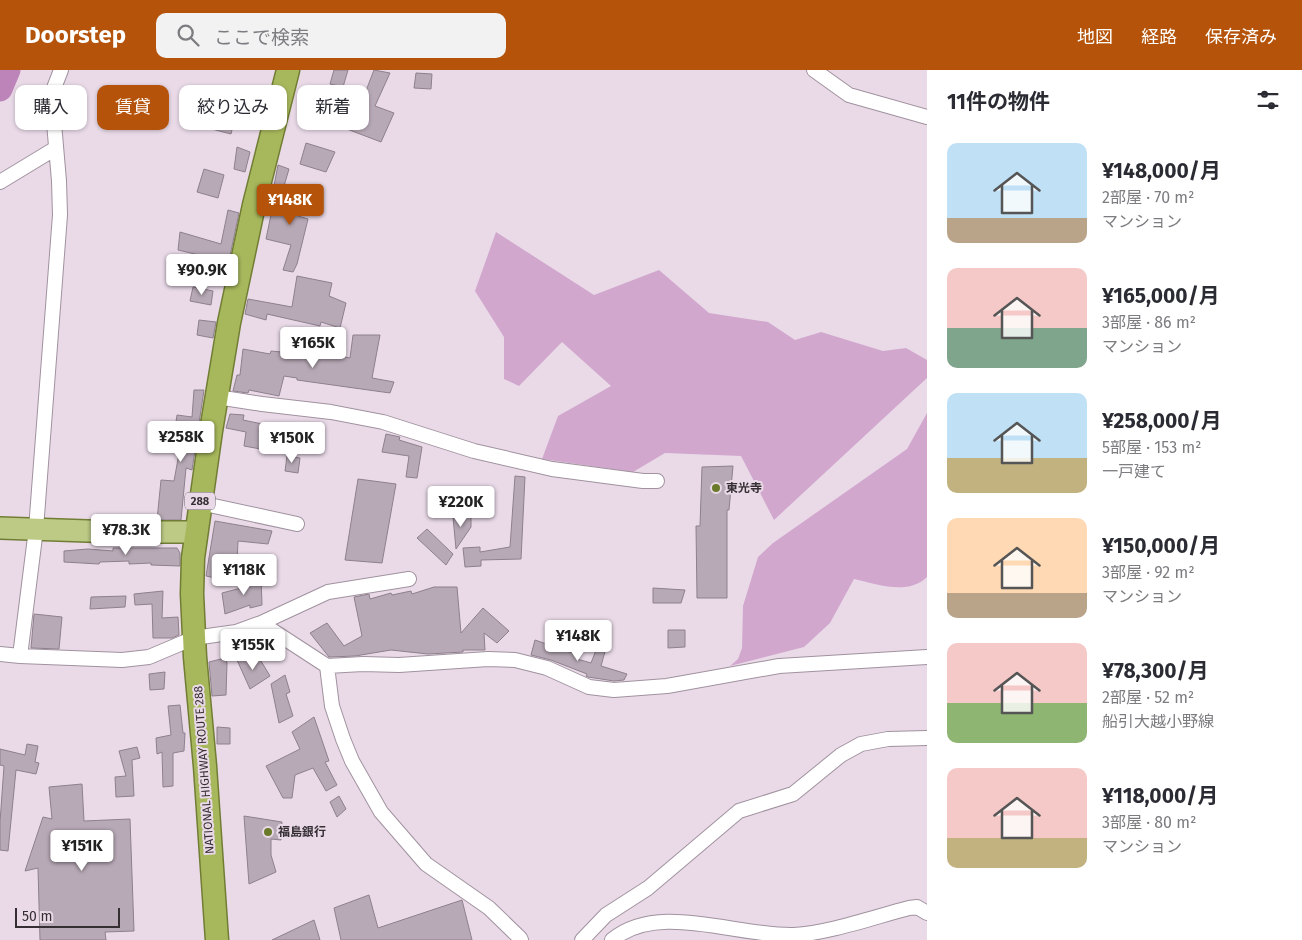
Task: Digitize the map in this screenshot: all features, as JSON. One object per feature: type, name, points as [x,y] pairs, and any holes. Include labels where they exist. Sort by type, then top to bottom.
[{"type":"highway","name":"NATIONAL HIGHWAY ROUTE 288","points":[[217,940],[194,638],[192,594],[196,532],[229,324],[241,262],[288,70]]},
{"type":"main road","points":[[0,528],[117,532],[196,532]]},
{"type":"street","points":[[20,656],[36,529],[60,215],[54,123],[54,88],[61,70]]},
{"type":"street","points":[[814,70],[849,94],[927,118]]},
{"type":"street","points":[[0,182],[56,148]]},
{"type":"street","points":[[217,397],[331,412],[383,422],[474,451],[552,470],[643,481],[658,481]]},
{"type":"street","points":[[200,503],[297,524]]},
{"type":"street","points":[[0,654],[122,660],[149,657],[194,638],[236,632],[261,623],[328,592],[409,579]]},
{"type":"street","points":[[261,623],[326,666],[399,665],[488,659],[515,660],[547,668],[589,687],[614,690],[667,686],[780,666],[927,657]]},
{"type":"street","points":[[326,666],[332,706],[343,739],[352,761],[381,812],[426,864],[490,908],[521,940]]},
{"type":"street","points":[[582,940],[606,915],[648,888],[739,811],[793,794],[841,755],[861,744],[888,739],[927,738]]},
{"type":"street","points":[[612,940],[623,931],[634,926],[661,922],[796,935],[836,927],[909,908],[917,908],[927,913]]},
{"type":"shaded area","points":[[496,232],[594,295],[659,270],[709,313],[768,322],[795,340],[821,332],[883,351],[906,348],[927,360],[927,378],[774,520],[741,456],[665,453],[633,472],[542,459],[558,416],[611,386],[562,342],[519,386],[504,379],[504,337],[475,291]]},
{"type":"shaded area","points":[[927,413],[927,577],[919,583],[901,587],[882,586],[854,579],[830,623],[804,647],[730,666],[738,659],[742,648],[743,606],[758,557],[773,543],[907,449]]},
{"type":"building","points":[[334,70],[348,70],[344,85],[330,84]]},
{"type":"building","points":[[374,70],[390,73],[375,106],[394,113],[381,142],[350,130],[369,130],[368,85]]},
{"type":"building","points":[[416,73],[432,74],[431,89],[414,88]]},
{"type":"building","points":[[216,130],[232,130],[231,134]]},
{"type":"building","points":[[306,143],[335,152],[326,172],[300,164]]},
{"type":"building","points":[[237,147],[250,152],[245,172],[234,169]]},
{"type":"building","points":[[278,165],[289,169],[279,203],[271,201]]},
{"type":"building","points":[[204,169],[224,175],[218,198],[197,192]]},
{"type":"building","points":[[290,186],[308,192],[298,216],[308,219],[297,264],[293,272],[283,270],[291,245],[266,239],[272,210],[283,212]]},
{"type":"building","points":[[228,210],[239,213],[224,284],[212,283],[216,259],[178,250],[180,232],[221,244]]},
{"type":"building","points":[[297,276],[332,283],[329,296],[346,303],[340,328],[321,322],[320,326],[267,314],[266,320],[245,314],[248,299],[292,307]]},
{"type":"building","points":[[193,287],[213,291],[211,305],[190,301]]},
{"type":"building","points":[[199,320],[216,322],[213,338],[197,335]]},
{"type":"building","points":[[353,335],[380,335],[372,378],[394,382],[390,393],[297,380],[297,378],[284,376],[279,396],[249,390],[248,393],[233,391],[237,375],[240,375],[243,349],[270,354],[271,351],[302,354],[303,349],[350,358]]},
{"type":"building","points":[[194,390],[204,390],[192,470],[186,468],[181,520],[157,520],[161,480],[174,481],[182,437],[174,435],[177,415],[192,417]]},
{"type":"building","points":[[230,414],[244,415],[243,420],[272,426],[266,450],[244,446],[246,432],[226,428]]},
{"type":"building","points":[[386,434],[400,437],[399,440],[422,447],[417,478],[406,477],[409,456],[382,452]]},
{"type":"building","points":[[287,456],[300,458],[298,473],[285,471]]},
{"type":"building","points":[[733,466],[729,510],[727,510],[727,598],[697,598],[696,526],[700,526],[702,467]]},
{"type":"building","points":[[515,476],[525,477],[521,559],[481,560],[481,566],[465,567],[463,548],[480,547],[480,552],[510,547]]},
{"type":"building","points":[[358,479],[396,484],[382,563],[345,560]]},
{"type":"building","points":[[471,515],[471,527],[456,549],[453,517]]},
{"type":"building","points":[[215,521],[272,531],[268,544],[238,541],[237,562],[229,562],[221,579],[206,576]]},
{"type":"building","points":[[427,529],[453,554],[446,565],[417,538]]},
{"type":"building","points":[[113,548],[177,548],[180,553],[180,566],[151,565],[151,563],[129,564],[129,561],[100,562],[99,564],[64,562],[64,551],[88,549],[113,551]]},
{"type":"building","points":[[261,577],[262,605],[250,608],[250,605],[225,614],[222,593],[249,586],[249,578]]},
{"type":"building","points":[[434,587],[457,587],[461,633],[483,608],[509,631],[497,643],[484,633],[485,650],[463,650],[463,652],[428,654],[391,650],[355,656],[329,657],[310,633],[327,623],[344,646],[362,636],[354,597],[369,594],[370,599],[391,593],[392,595],[411,591],[412,594]]},
{"type":"building","points":[[653,588],[685,590],[681,603],[653,603]]},
{"type":"building","points":[[163,591],[162,618],[178,617],[179,635],[172,638],[153,638],[152,604],[135,605],[134,594]]},
{"type":"building","points":[[126,596],[125,607],[90,609],[91,597]]},
{"type":"building","points":[[34,614],[62,617],[59,649],[31,648]]},
{"type":"building","points":[[668,630],[685,630],[685,647],[668,648]]},
{"type":"building","points":[[535,640],[578,655],[577,659],[591,663],[598,645],[606,648],[601,666],[627,674],[624,680],[614,681],[588,677],[586,676],[587,674],[551,660],[531,655]]},
{"type":"building","points":[[258,656],[270,676],[250,689],[237,660]]},
{"type":"building","points":[[225,658],[227,663],[226,695],[212,696],[209,662]]},
{"type":"building","points":[[165,672],[164,689],[150,690],[149,674]]},
{"type":"building","points":[[285,675],[290,692],[286,694],[293,716],[279,723],[271,684]]},
{"type":"building","points":[[180,705],[183,733],[185,733],[184,751],[173,753],[173,786],[163,787],[162,752],[157,754],[156,738],[171,735],[168,706]]},
{"type":"building","points":[[314,717],[329,761],[325,762],[337,785],[326,791],[313,768],[295,775],[292,798],[283,798],[266,766],[300,749],[292,732]]},
{"type":"building","points":[[217,727],[230,728],[230,744],[217,744]]},
{"type":"building","points":[[27,744],[38,746],[35,762],[39,763],[36,774],[16,770],[8,851],[0,850],[4,766],[0,765],[0,749],[25,755]]},
{"type":"building","points":[[137,747],[140,758],[132,760],[134,796],[116,797],[115,777],[126,776],[119,751]]},
{"type":"building","points":[[82,784],[84,821],[130,819],[134,931],[105,932],[106,940],[40,940],[38,868],[25,871],[43,817],[52,819],[49,787]]},
{"type":"building","points":[[339,796],[346,809],[337,817],[330,802]]},
{"type":"building","points":[[244,816],[282,822],[281,840],[271,839],[271,855],[276,872],[249,884]]},
{"type":"building","points":[[369,895],[378,928],[462,900],[472,940],[341,940],[334,908]]},
{"type":"building","points":[[314,920],[320,940],[272,940]]},
{"type":"waterway","points":[[0,89],[8,70]]},
{"type":"place","name":"東光寺","points":[[716,488]]},
{"type":"place","name":"福島銀行","points":[[268,832]]}]
